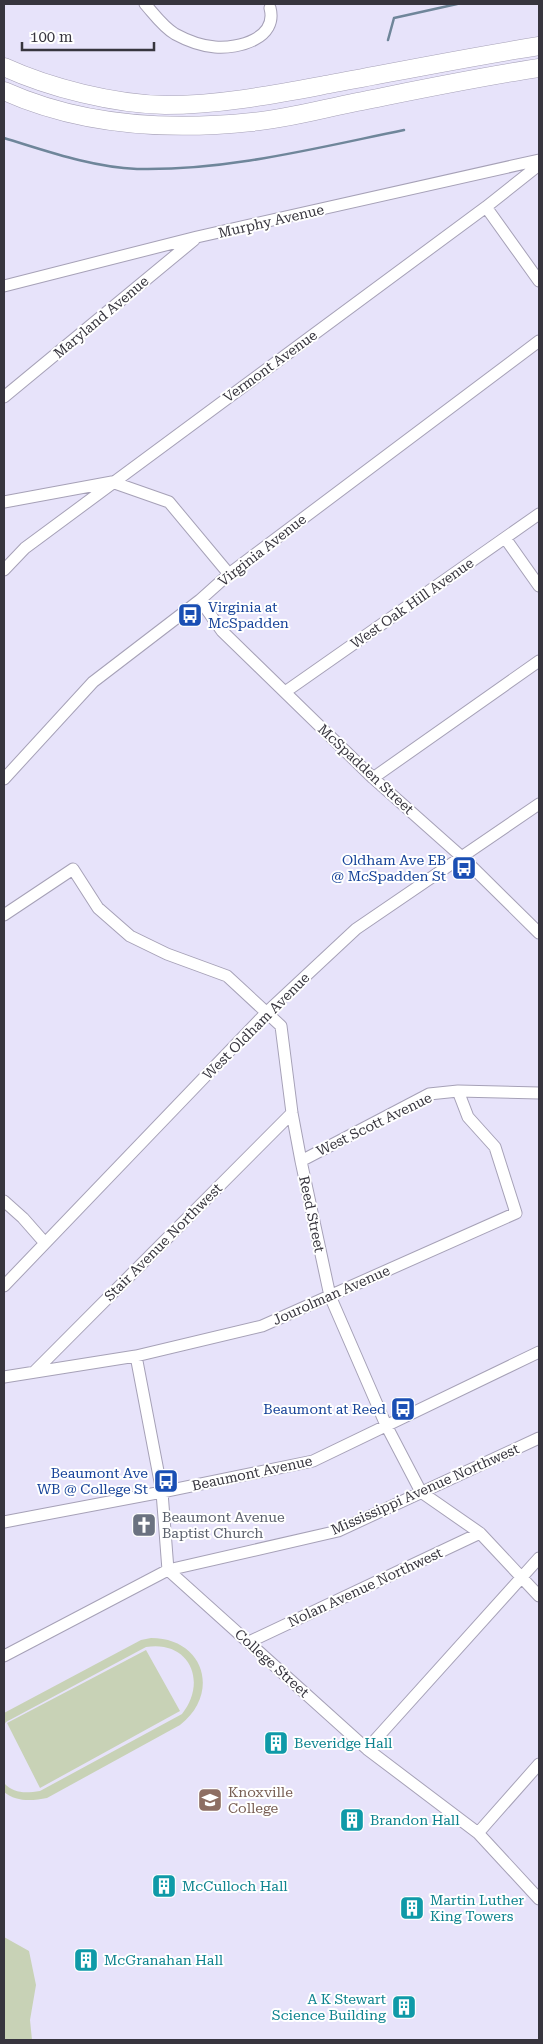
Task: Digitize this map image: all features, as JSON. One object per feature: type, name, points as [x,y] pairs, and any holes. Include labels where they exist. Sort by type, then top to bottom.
[{"type":"highway","points":[[4,67],[39,82],[99,98],[164,105],[220,102],[539,46]]},
{"type":"highway","points":[[4,90],[36,105],[79,116],[140,125],[191,126],[254,122],[539,68]]},
{"type":"street","points":[[145,4],[174,33],[194,42],[214,47],[240,44],[264,34]]},
{"type":"street","name":"Murphy Avenue","points":[[4,286],[197,237],[539,160]]},
{"type":"street","name":"Vermont Avenue","points":[[4,570],[25,548],[112,482],[539,166]]},
{"type":"street","points":[[486,207],[539,281]]},
{"type":"street","name":"Maryland Avenue","points":[[4,397],[197,237]]},
{"type":"street","name":"Virginia Avenue","points":[[4,779],[93,682],[200,600],[230,574],[539,341]]},
{"type":"street","points":[[4,502],[112,482],[169,502],[230,574]]},
{"type":"street","name":"West Oak Hill Avenue","points":[[285,692],[539,514]]},
{"type":"street","points":[[505,538],[539,586]]},
{"type":"street","name":"McSpadden Street","points":[[200,600],[222,630],[285,692],[373,778],[463,858],[539,933]]},
{"type":"street","points":[[373,778],[539,661]]},
{"type":"street","name":"West Oldham Avenue","points":[[4,1286],[267,1012],[356,929],[463,858],[539,804]]},
{"type":"street","name":"Reed Street","points":[[4,915],[73,870],[98,908],[130,936],[167,954],[228,976],[281,1026],[292,1112],[330,1296],[386,1425],[421,1492],[480,1533],[539,1596]]},
{"type":"street","name":"West Scott Avenue","points":[[301,1161],[429,1094],[458,1091],[539,1092]]},
{"type":"street","name":"Jourolman Avenue","points":[[4,1377],[136,1356],[262,1326],[516,1213],[495,1147],[468,1117],[458,1091]]},
{"type":"street","name":"Stair Avenue Northwest","points":[[35,1371],[292,1112]]},
{"type":"street","points":[[4,1202],[24,1218],[45,1243]]},
{"type":"street","name":"Beaumont Avenue","points":[[4,1522],[313,1461],[539,1352]]},
{"type":"street","points":[[136,1356],[162,1492],[168,1570]]},
{"type":"street","name":"Mississippi Avenue Northwest","points":[[4,1656],[168,1570],[338,1531],[539,1438]]},
{"type":"street","name":"Nolan Avenue Northwest","points":[[249,1642],[480,1533]]},
{"type":"street","points":[[367,1749],[539,1558]]},
{"type":"street","name":"College Street","points":[[168,1570],[367,1749],[478,1833],[539,1899]]},
{"type":"street","points":[[478,1833],[539,1764]]},
{"type":"green space","points":[[151,1638],[169,1640],[184,1647],[194,1657],[201,1670],[203,1683],[200,1698],[193,1712],[180,1725],[47,1798],[24,1800],[14,1798],[4,1792],[4,1783],[8,1787],[20,1792],[40,1791],[182,1714],[190,1701],[193,1689],[193,1676],[190,1665],[183,1656],[173,1650],[161,1647],[146,1647],[6,1722],[4,1725],[4,1713],[141,1640]]},
{"type":"green space","points":[[146,1650],[180,1711],[40,1788],[7,1723]]},
{"type":"green space","points":[[4,1937],[29,1951],[36,1985],[30,2020],[32,2040],[4,2040]]},
{"type":"waterway","points":[[388,40],[394,18],[457,4]]},
{"type":"waterway","points":[[4,138],[69,158],[103,165],[120,168],[171,169],[271,157],[404,130]]},
{"type":"place","name":"Virginia at McSpadden","points":[[190,615]]},
{"type":"place","name":"Oldham Ave EB @ McSpadden St","points":[[464,868]]},
{"type":"place","name":"Beaumont at Reed","points":[[403,1409]]},
{"type":"place","name":"Beaumont Ave WB @ College St","points":[[166,1481]]},
{"type":"place","name":"Beaumont Avenue Baptist Church","points":[[144,1525]]},
{"type":"place","name":"Beveridge Hall","points":[[276,1743]]},
{"type":"place","name":"Knoxville College","points":[[210,1800]]},
{"type":"place","name":"Brandon Hall","points":[[352,1820]]},
{"type":"place","name":"McCulloch Hall","points":[[164,1886]]},
{"type":"place","name":"Martin Luther King Towers","points":[[412,1908]]},
{"type":"place","name":"McGranahan Hall","points":[[86,1960]]},
{"type":"place","name":"A K Stewart Science Building","points":[[404,2007]]}]
